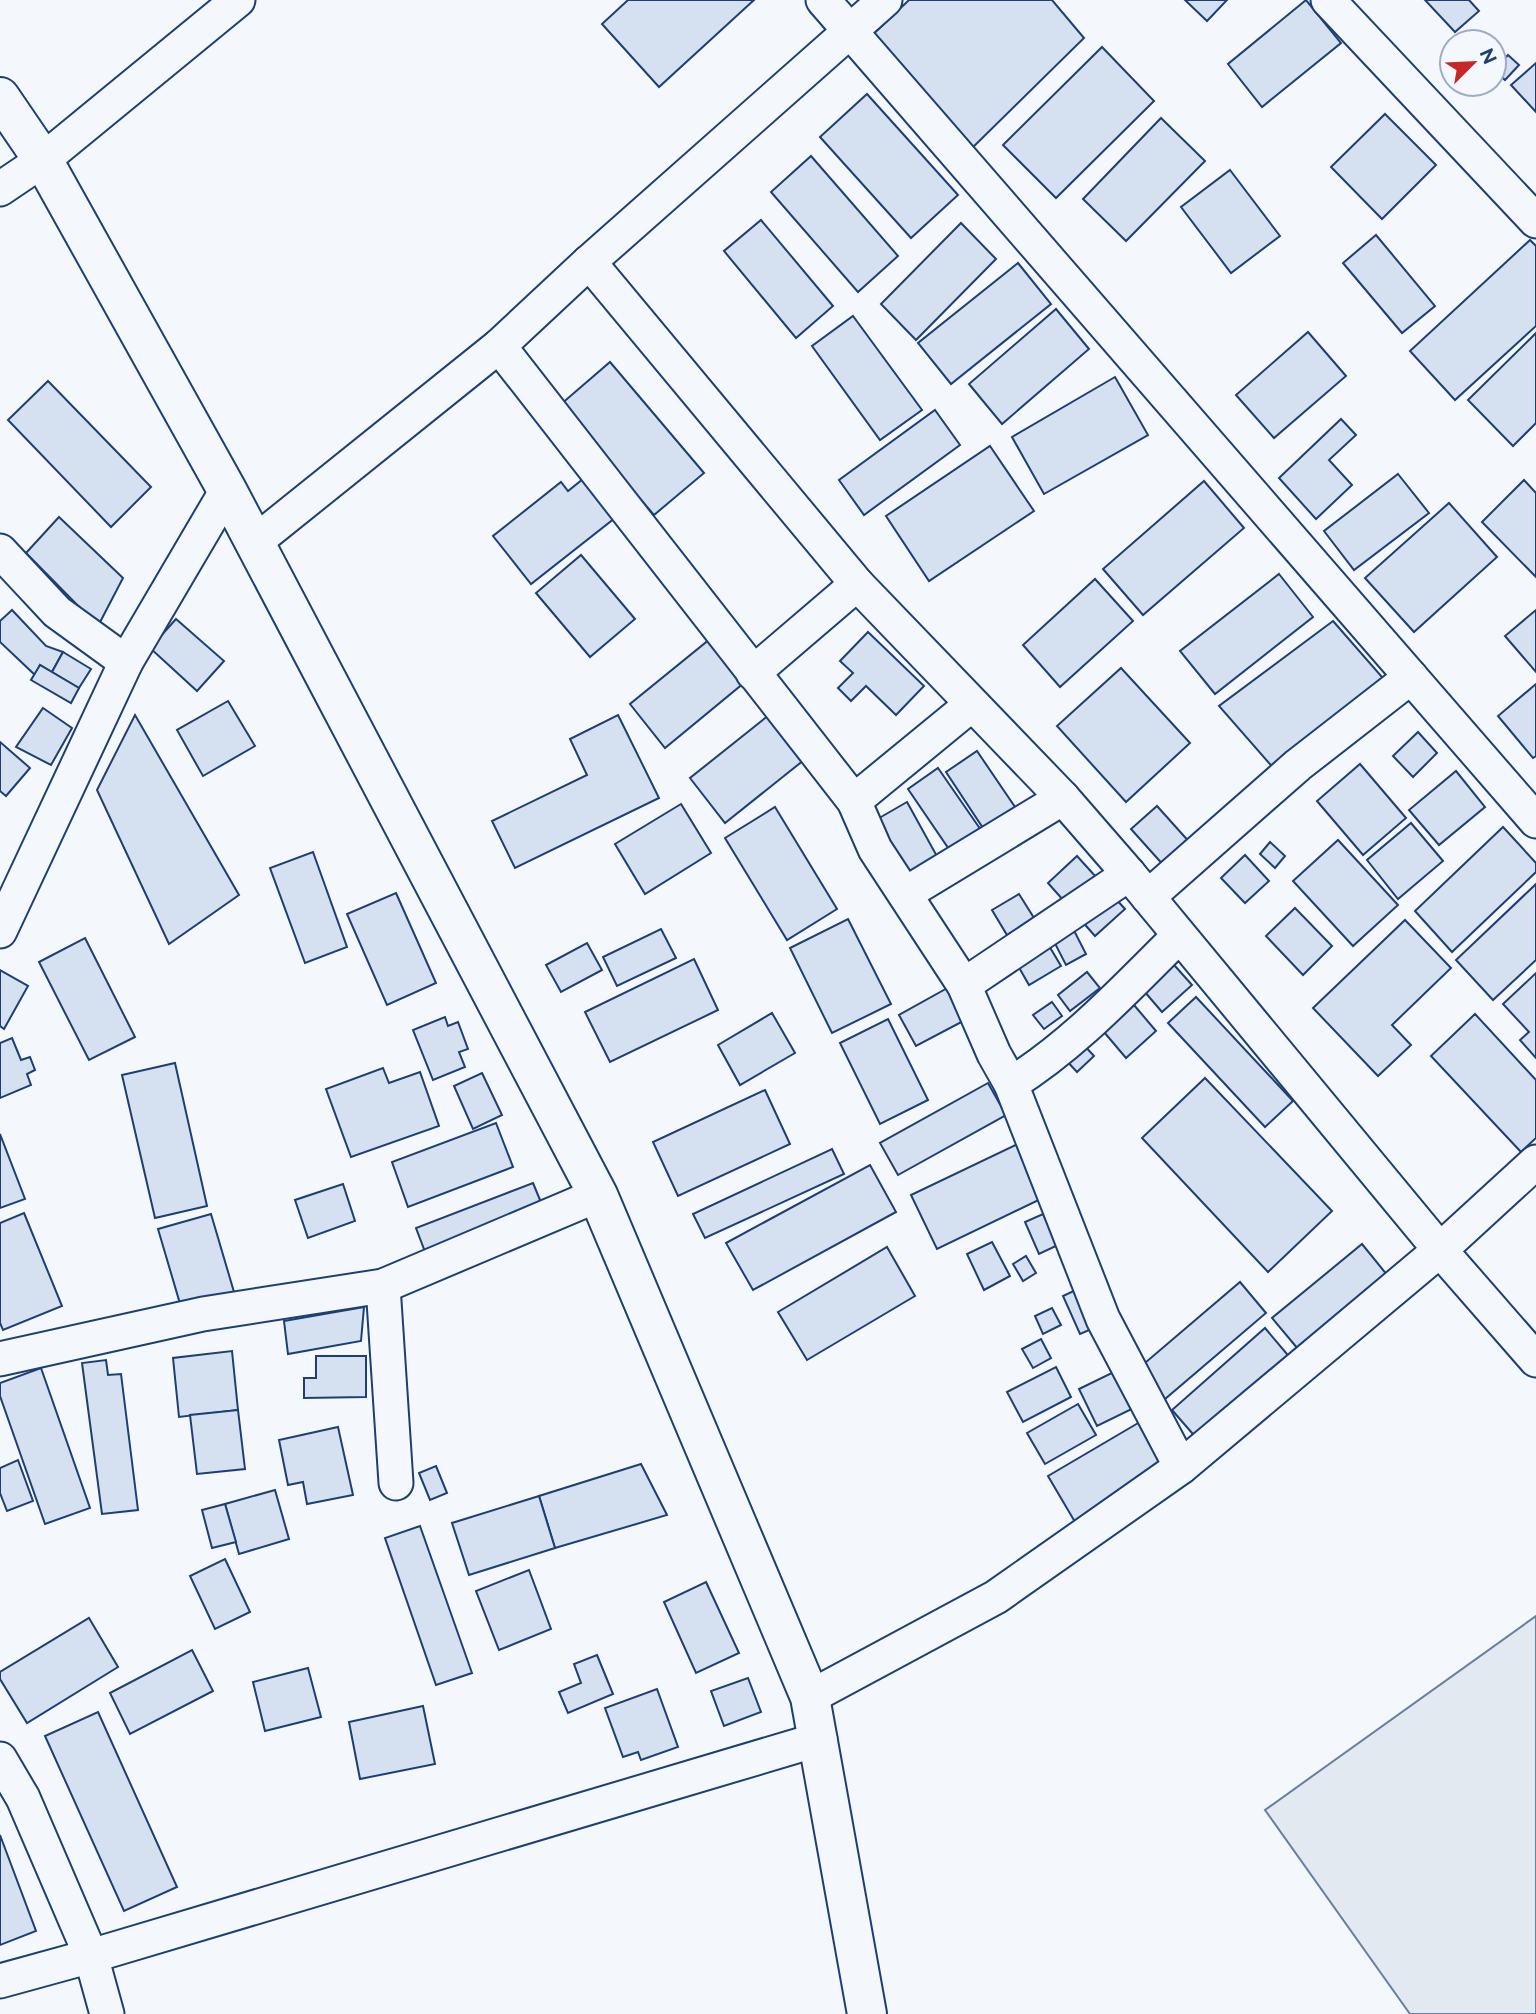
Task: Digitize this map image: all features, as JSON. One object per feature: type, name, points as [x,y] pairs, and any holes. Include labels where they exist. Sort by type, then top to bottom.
[{"type":"street","points":[[0,188],[43,160],[238,0]]},
{"type":"street","points":[[823,0],[1536,821]]},
{"type":"street","points":[[255,542],[499,346],[589,262],[885,0]]},
{"type":"street","points":[[1328,0],[1536,221]]},
{"type":"street","points":[[0,97],[43,160],[227,490],[598,1195],[810,1697],[820,1739],[867,2014]]},
{"type":"street","points":[[589,262],[857,584],[1063,798],[1440,1250],[1536,1360]]},
{"type":"street","points":[[499,346],[854,800],[875,849],[964,985],[994,1054],[1011,1084],[1103,1319],[1181,1467]]},
{"type":"street","points":[[0,931],[126,662],[227,490]]},
{"type":"street","points":[[0,551],[57,612],[126,662]]},
{"type":"street","points":[[753,673],[857,584]]},
{"type":"street","points":[[964,985],[1138,885],[1411,677]]},
{"type":"street","points":[[854,800],[971,705]]},
{"type":"street","points":[[905,894],[1063,798]]},
{"type":"street","points":[[1011,1084],[1042,1065],[1079,1035],[1179,936]]},
{"type":"street","points":[[810,1697],[996,1597],[1181,1467],[1440,1250],[1536,1162]]},
{"type":"street","points":[[0,1359],[203,1314],[383,1286],[598,1195]]},
{"type":"street","points":[[383,1286],[396,1483]]},
{"type":"street","points":[[0,1981],[820,1739]]},
{"type":"street","points":[[0,1759],[23,1798],[91,1956],[107,2014]]},
{"type":"shaded area","points":[[1536,1616],[1536,2014],[1410,2014],[1265,1810]]},
{"type":"building","points":[[628,0],[754,0],[659,87],[602,24]]},
{"type":"building","points":[[909,0],[1052,0],[1084,38],[964,156],[865,42]]},
{"type":"building","points":[[1185,0],[1227,0],[1207,21]]},
{"type":"building","points":[[1306,0],[1341,43],[1262,107],[1228,64]]},
{"type":"building","points":[[1425,0],[1469,0],[1479,11],[1460,28],[1451,28]]},
{"type":"building","points":[[1102,47],[1154,101],[1056,198],[1003,145]]},
{"type":"building","points":[[1508,55],[1519,65],[1508,77]]},
{"type":"building","points":[[1536,63],[1536,112],[1511,85]]},
{"type":"building","points":[[867,94],[958,195],[911,238],[820,137]]},
{"type":"building","points":[[1385,114],[1436,165],[1382,219],[1331,167]]},
{"type":"building","points":[[1161,118],[1205,161],[1126,241],[1083,199]]},
{"type":"building","points":[[811,156],[898,256],[858,292],[771,192]]},
{"type":"building","points":[[1230,170],[1280,236],[1231,273],[1181,207]]},
{"type":"building","points":[[761,220],[833,306],[796,338],[724,251]]},
{"type":"building","points":[[961,223],[996,259],[916,340],[881,304]]},
{"type":"building","points":[[1376,235],[1435,306],[1402,333],[1343,263]]},
{"type":"building","points":[[1530,240],[1536,246],[1536,326],[1455,400],[1410,351]]},
{"type":"building","points":[[1018,263],[1051,304],[951,384],[918,343]]},
{"type":"building","points":[[1056,309],[1089,349],[1002,424],[969,384]]},
{"type":"building","points":[[853,316],[922,410],[880,440],[812,346]]},
{"type":"building","points":[[1308,332],[1346,376],[1274,438],[1236,395]]},
{"type":"building","points":[[1536,333],[1536,423],[1513,446],[1468,400]]},
{"type":"building","points":[[610,362],[704,473],[654,515],[560,405]]},
{"type":"building","points":[[1115,377],[1148,435],[1044,494],[1012,437]]},
{"type":"building","points":[[48,381],[151,487],[111,527],[8,420]]},
{"type":"building","points":[[935,410],[960,445],[864,515],[839,480]]},
{"type":"building","points":[[1341,419],[1356,435],[1329,460],[1352,485],[1316,519],[1279,478]]},
{"type":"building","points":[[990,446],[1034,511],[929,581],[886,516]]},
{"type":"building","points":[[1398,474],[1429,513],[1354,570],[1324,531]]},
{"type":"building","points":[[588,475],[620,514],[531,584],[493,536],[561,482],[568,491]]},
{"type":"building","points":[[1524,480],[1536,493],[1536,577],[1482,522]]},
{"type":"building","points":[[1204,481],[1244,528],[1143,615],[1103,569]]},
{"type":"building","points":[[1449,503],[1497,557],[1414,632],[1365,578]]},
{"type":"building","points":[[59,517],[123,578],[98,626],[26,553]]},
{"type":"building","points":[[581,555],[635,619],[590,657],[536,593]]},
{"type":"building","points":[[1279,574],[1313,617],[1215,694],[1180,651]]},
{"type":"building","points":[[1095,579],[1133,621],[1060,687],[1023,645]]},
{"type":"building","points":[[12,610],[46,646],[63,652],[52,672],[40,665],[35,675],[0,642],[0,621]]},
{"type":"building","points":[[1536,610],[1536,672],[1505,636]]},
{"type":"building","points":[[176,619],[224,661],[197,691],[150,648]]},
{"type":"building","points":[[1333,621],[1389,685],[1276,771],[1219,706]]},
{"type":"building","points":[[868,632],[924,686],[896,715],[866,686],[851,701],[838,688],[853,673],[840,661]]},
{"type":"building","points":[[710,639],[745,682],[665,748],[630,704]]},
{"type":"building","points":[[63,652],[91,669],[79,688],[52,672]]},
{"type":"building","points":[[40,665],[79,688],[71,703],[31,680]]},
{"type":"building","points":[[1121,668],[1190,743],[1126,802],[1057,726]]},
{"type":"building","points":[[1536,684],[1536,756],[1533,758],[1498,716]]},
{"type":"building","points":[[228,701],[255,746],[203,776],[177,730]]},
{"type":"building","points":[[779,707],[814,752],[725,823],[690,778]]},
{"type":"building","points":[[43,708],[72,728],[51,765],[16,747]]},
{"type":"building","points":[[135,715],[239,895],[169,944],[97,790]]},
{"type":"building","points":[[618,715],[659,798],[515,868],[492,821],[587,775],[570,739]]},
{"type":"building","points":[[1418,732],[1437,753],[1413,777],[1393,756]]},
{"type":"building","points":[[0,742],[30,768],[6,796],[0,791]]},
{"type":"building","points":[[977,751],[1015,807],[983,828],[946,772]]},
{"type":"building","points":[[1360,764],[1406,818],[1363,855],[1317,801]]},
{"type":"building","points":[[938,768],[983,833],[953,855],[908,789]]},
{"type":"building","points":[[1456,771],[1485,807],[1439,845],[1409,810]]},
{"type":"building","points":[[907,802],[944,869],[911,887],[874,821]]},
{"type":"building","points":[[681,804],[711,853],[645,894],[615,844]]},
{"type":"building","points":[[1157,806],[1192,845],[1166,868],[1131,829]]},
{"type":"building","points":[[775,807],[837,909],[787,940],[725,838]]},
{"type":"building","points":[[1411,823],[1443,861],[1398,899],[1367,860]]},
{"type":"building","points":[[1503,827],[1536,863],[1536,872],[1452,952],[1415,911]]},
{"type":"building","points":[[1338,840],[1398,905],[1353,946],[1293,881]]},
{"type":"building","points":[[1270,842],[1285,856],[1275,868],[1260,854]]},
{"type":"building","points":[[313,852],[347,947],[305,963],[270,868]]},
{"type":"building","points":[[1245,855],[1269,881],[1245,903],[1221,878]]},
{"type":"building","points":[[1077,856],[1125,909],[1095,936],[1048,883]]},
{"type":"building","points":[[1536,884],[1536,960],[1493,1000],[1456,960]]},
{"type":"building","points":[[396,893],[436,983],[387,1005],[347,914]]},
{"type":"building","points":[[1019,894],[1034,918],[1007,935],[992,910]]},
{"type":"building","points":[[1295,908],[1332,946],[1303,975],[1266,936]]},
{"type":"building","points":[[1063,909],[1086,954],[1066,965],[1043,920]]},
{"type":"building","points":[[848,919],[891,1004],[832,1033],[790,948]]},
{"type":"building","points":[[1405,920],[1451,968],[1392,1025],[1411,1045],[1378,1076],[1313,1008]]},
{"type":"building","points":[[1036,924],[1061,966],[1029,985],[1005,943]]},
{"type":"building","points":[[661,929],[676,958],[617,986],[603,957]]},
{"type":"building","points":[[85,938],[135,1037],[89,1060],[39,962]]},
{"type":"building","points":[[587,943],[602,970],[561,992],[546,965]]},
{"type":"building","points":[[1167,957],[1192,985],[1162,1012],[1138,984]]},
{"type":"building","points":[[694,959],[718,1010],[610,1062],[585,1012]]},
{"type":"building","points":[[0,970],[28,986],[4,1029],[0,1026]]},
{"type":"building","points":[[1087,972],[1100,988],[1070,1011],[1058,995]]},
{"type":"building","points":[[1536,973],[1536,1058],[1520,1040],[1529,1032],[1503,1004]]},
{"type":"building","points":[[951,986],[969,1018],[916,1046],[899,1015]]},
{"type":"building","points":[[1196,997],[1293,1101],[1265,1127],[1168,1023]]},
{"type":"building","points":[[1052,1002],[1062,1016],[1044,1029],[1033,1015]]},
{"type":"building","points":[[1134,1005],[1156,1031],[1126,1058],[1104,1032]]},
{"type":"building","points":[[772,1013],[795,1053],[740,1085],[718,1045]]},
{"type":"building","points":[[1475,1014],[1536,1080],[1536,1138],[1521,1152],[1431,1056]]},
{"type":"building","points":[[445,1017],[448,1026],[458,1022],[468,1049],[459,1052],[465,1067],[433,1080],[413,1030]]},
{"type":"building","points":[[888,1019],[928,1100],[880,1124],[840,1043]]},
{"type":"building","points":[[12,1038],[21,1060],[30,1057],[35,1070],[27,1074],[31,1085],[0,1098],[0,1043]]},
{"type":"building","points":[[1082,1043],[1094,1056],[1077,1072],[1065,1059]]},
{"type":"building","points":[[175,1063],[207,1206],[155,1218],[122,1075]]},
{"type":"building","points":[[383,1068],[389,1083],[420,1072],[439,1126],[351,1157],[326,1089]]},
{"type":"building","points":[[482,1073],[502,1115],[473,1129],[454,1086]]},
{"type":"building","points":[[1205,1078],[1332,1211],[1268,1272],[1142,1138]]},
{"type":"building","points":[[988,1083],[1006,1115],[898,1175],[880,1143]]},
{"type":"building","points":[[765,1090],[790,1144],[678,1196],[653,1142]]},
{"type":"building","points":[[496,1123],[513,1167],[408,1207],[392,1162]]},
{"type":"building","points":[[0,1134],[25,1199],[0,1208]]},
{"type":"building","points":[[1022,1142],[1047,1196],[937,1249],[911,1195]]},
{"type":"building","points":[[832,1149],[844,1174],[705,1238],[693,1214]]},
{"type":"building","points":[[870,1165],[896,1212],[753,1290],[726,1243]]},
{"type":"building","points":[[533,1183],[545,1212],[427,1257],[416,1228]]},
{"type":"building","points":[[343,1184],[355,1221],[308,1238],[295,1200]]},
{"type":"building","points":[[24,1213],[62,1306],[3,1330],[0,1323],[0,1223]]},
{"type":"building","points":[[211,1214],[234,1292],[181,1307],[158,1229]]},
{"type":"building","points":[[1043,1214],[1058,1245],[1039,1254],[1025,1222]]},
{"type":"building","points":[[992,1242],[1010,1276],[984,1290],[967,1254]]},
{"type":"building","points":[[1362,1244],[1392,1281],[1303,1355],[1272,1318]]},
{"type":"building","points":[[887,1247],[915,1296],[807,1360],[778,1312]]},
{"type":"building","points":[[1026,1256],[1036,1273],[1023,1281],[1013,1264]]},
{"type":"building","points":[[1240,1282],[1266,1313],[1165,1399],[1139,1368]]},
{"type":"building","points":[[1084,1286],[1101,1325],[1080,1334],[1063,1296]]},
{"type":"building","points":[[364,1307],[361,1341],[288,1354],[284,1321]]},
{"type":"building","points":[[1052,1308],[1061,1325],[1043,1334],[1035,1316]]},
{"type":"building","points":[[1265,1328],[1292,1360],[1199,1441],[1172,1410]]},
{"type":"building","points":[[1041,1339],[1051,1358],[1033,1368],[1022,1349]]},
{"type":"building","points":[[232,1351],[238,1410],[179,1417],[173,1358]]},
{"type":"building","points":[[316,1356],[366,1356],[366,1397],[304,1398],[304,1378],[316,1378]]},
{"type":"building","points":[[106,1360],[108,1375],[121,1374],[138,1510],[102,1514],[82,1363]]},
{"type":"building","points":[[1126,1366],[1144,1403],[1097,1426],[1079,1389]]},
{"type":"building","points":[[1056,1367],[1071,1397],[1023,1422],[1007,1392]]},
{"type":"building","points":[[41,1368],[90,1508],[45,1524],[0,1396],[0,1383]]},
{"type":"building","points":[[1078,1404],[1096,1435],[1045,1464],[1027,1433]]},
{"type":"building","points":[[238,1410],[245,1469],[197,1474],[190,1415]]},
{"type":"building","points":[[1145,1419],[1172,1465],[1075,1522],[1048,1476]]},
{"type":"building","points":[[338,1427],[353,1495],[307,1504],[303,1482],[288,1485],[279,1440]]},
{"type":"building","points":[[18,1460],[33,1501],[7,1511],[0,1493],[0,1468]]},
{"type":"building","points":[[641,1464],[667,1515],[555,1548],[539,1496]]},
{"type":"building","points":[[436,1466],[447,1493],[430,1500],[419,1473]]},
{"type":"building","points":[[275,1490],[289,1539],[239,1554],[225,1504]]},
{"type":"building","points":[[539,1496],[555,1548],[469,1575],[452,1523]]},
{"type":"building","points":[[225,1504],[236,1542],[212,1548],[202,1510]]},
{"type":"building","points":[[420,1526],[472,1673],[436,1685],[385,1538]]},
{"type":"building","points":[[225,1559],[250,1612],[215,1629],[190,1576]]},
{"type":"building","points":[[529,1570],[551,1629],[499,1650],[476,1591]]},
{"type":"building","points":[[706,1582],[739,1653],[696,1673],[664,1602]]},
{"type":"building","points":[[89,1618],[118,1667],[27,1723],[0,1679],[0,1672]]},
{"type":"building","points":[[192,1650],[213,1691],[130,1734],[110,1693]]},
{"type":"building","points":[[597,1655],[613,1694],[568,1713],[559,1692],[581,1683],[574,1664]]},
{"type":"building","points":[[308,1668],[321,1717],[265,1731],[253,1682]]},
{"type":"building","points":[[748,1678],[761,1712],[724,1726],[711,1691]]},
{"type":"building","points":[[657,1689],[678,1747],[641,1760],[638,1752],[623,1757],[605,1708]]},
{"type":"building","points":[[423,1706],[435,1764],[360,1779],[349,1722]]},
{"type":"building","points":[[98,1712],[177,1887],[124,1911],[45,1736]]},
{"type":"building","points":[[0,1835],[36,1931],[0,1945]]}]
